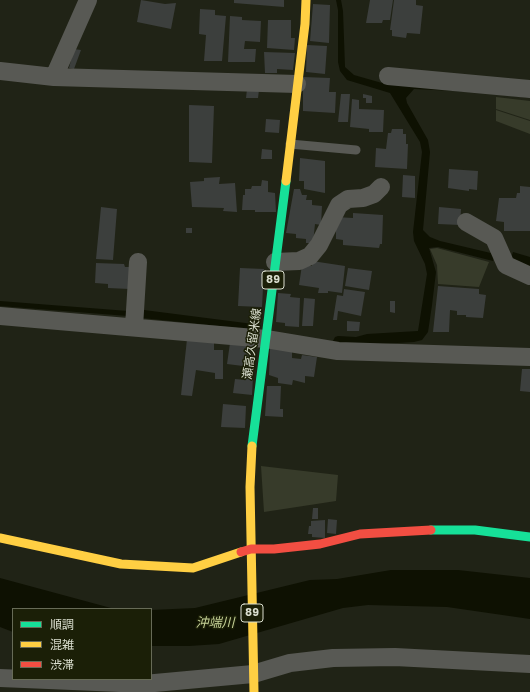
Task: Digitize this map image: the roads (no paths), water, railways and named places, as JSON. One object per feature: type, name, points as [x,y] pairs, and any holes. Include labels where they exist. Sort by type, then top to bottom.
[{"type":"main road","name":"瀬高久留米線","points":[[253,677],[250,488],[253,430],[266,339],[306,0]]},
{"type":"main road","points":[[0,538],[122,564],[193,568],[251,549],[289,548],[320,544],[360,534],[410,530],[474,530],[530,536]]},
{"type":"street","points":[[54,77],[88,0]]},
{"type":"street","points":[[0,71],[54,77],[297,84]]},
{"type":"street","points":[[388,76],[530,89]]},
{"type":"street","points":[[275,262],[298,261],[310,256],[318,245],[339,206],[348,200],[363,198],[374,194],[381,187]]},
{"type":"street","points":[[466,222],[494,238],[506,265],[530,276]]},
{"type":"street","points":[[134,327],[138,262]]},
{"type":"street","points":[[0,316],[266,339],[338,351],[530,357]]},
{"type":"street","points":[[48,680],[144,684],[253,677],[290,663],[333,658],[395,657],[530,664]]},
{"type":"street","points":[[0,678],[12,678]]},
{"type":"lane","points":[[290,144],[356,150]]},
{"type":"water","points":[[336,0],[341,0],[343,11],[345,67],[354,75],[382,83],[387,82],[530,94],[530,98],[475,92],[414,89],[406,98],[407,103],[428,140],[430,152],[423,230],[430,237],[440,241],[495,254],[493,261],[438,247],[429,248],[436,272],[428,332],[422,340],[414,342],[381,344],[335,343],[333,341],[335,337],[338,336],[356,337],[367,334],[418,331],[427,274],[425,264],[414,241],[413,232],[422,152],[420,142],[390,93],[347,80],[340,71],[338,62],[338,10]]},
{"type":"water","points":[[513,252],[530,257],[530,270],[510,261]]},
{"type":"water","points":[[0,301],[128,311],[128,316],[0,306]]},
{"type":"water","points":[[144,310],[261,325],[258,330],[142,318]]},
{"type":"water","name":"沖端川","points":[[391,570],[458,570],[530,578],[530,619],[447,607],[368,605],[343,608],[219,644],[152,646],[152,610],[195,608],[310,580],[337,579]]},
{"type":"water","points":[[0,578],[111,608],[12,608],[12,632],[0,627]]}]
